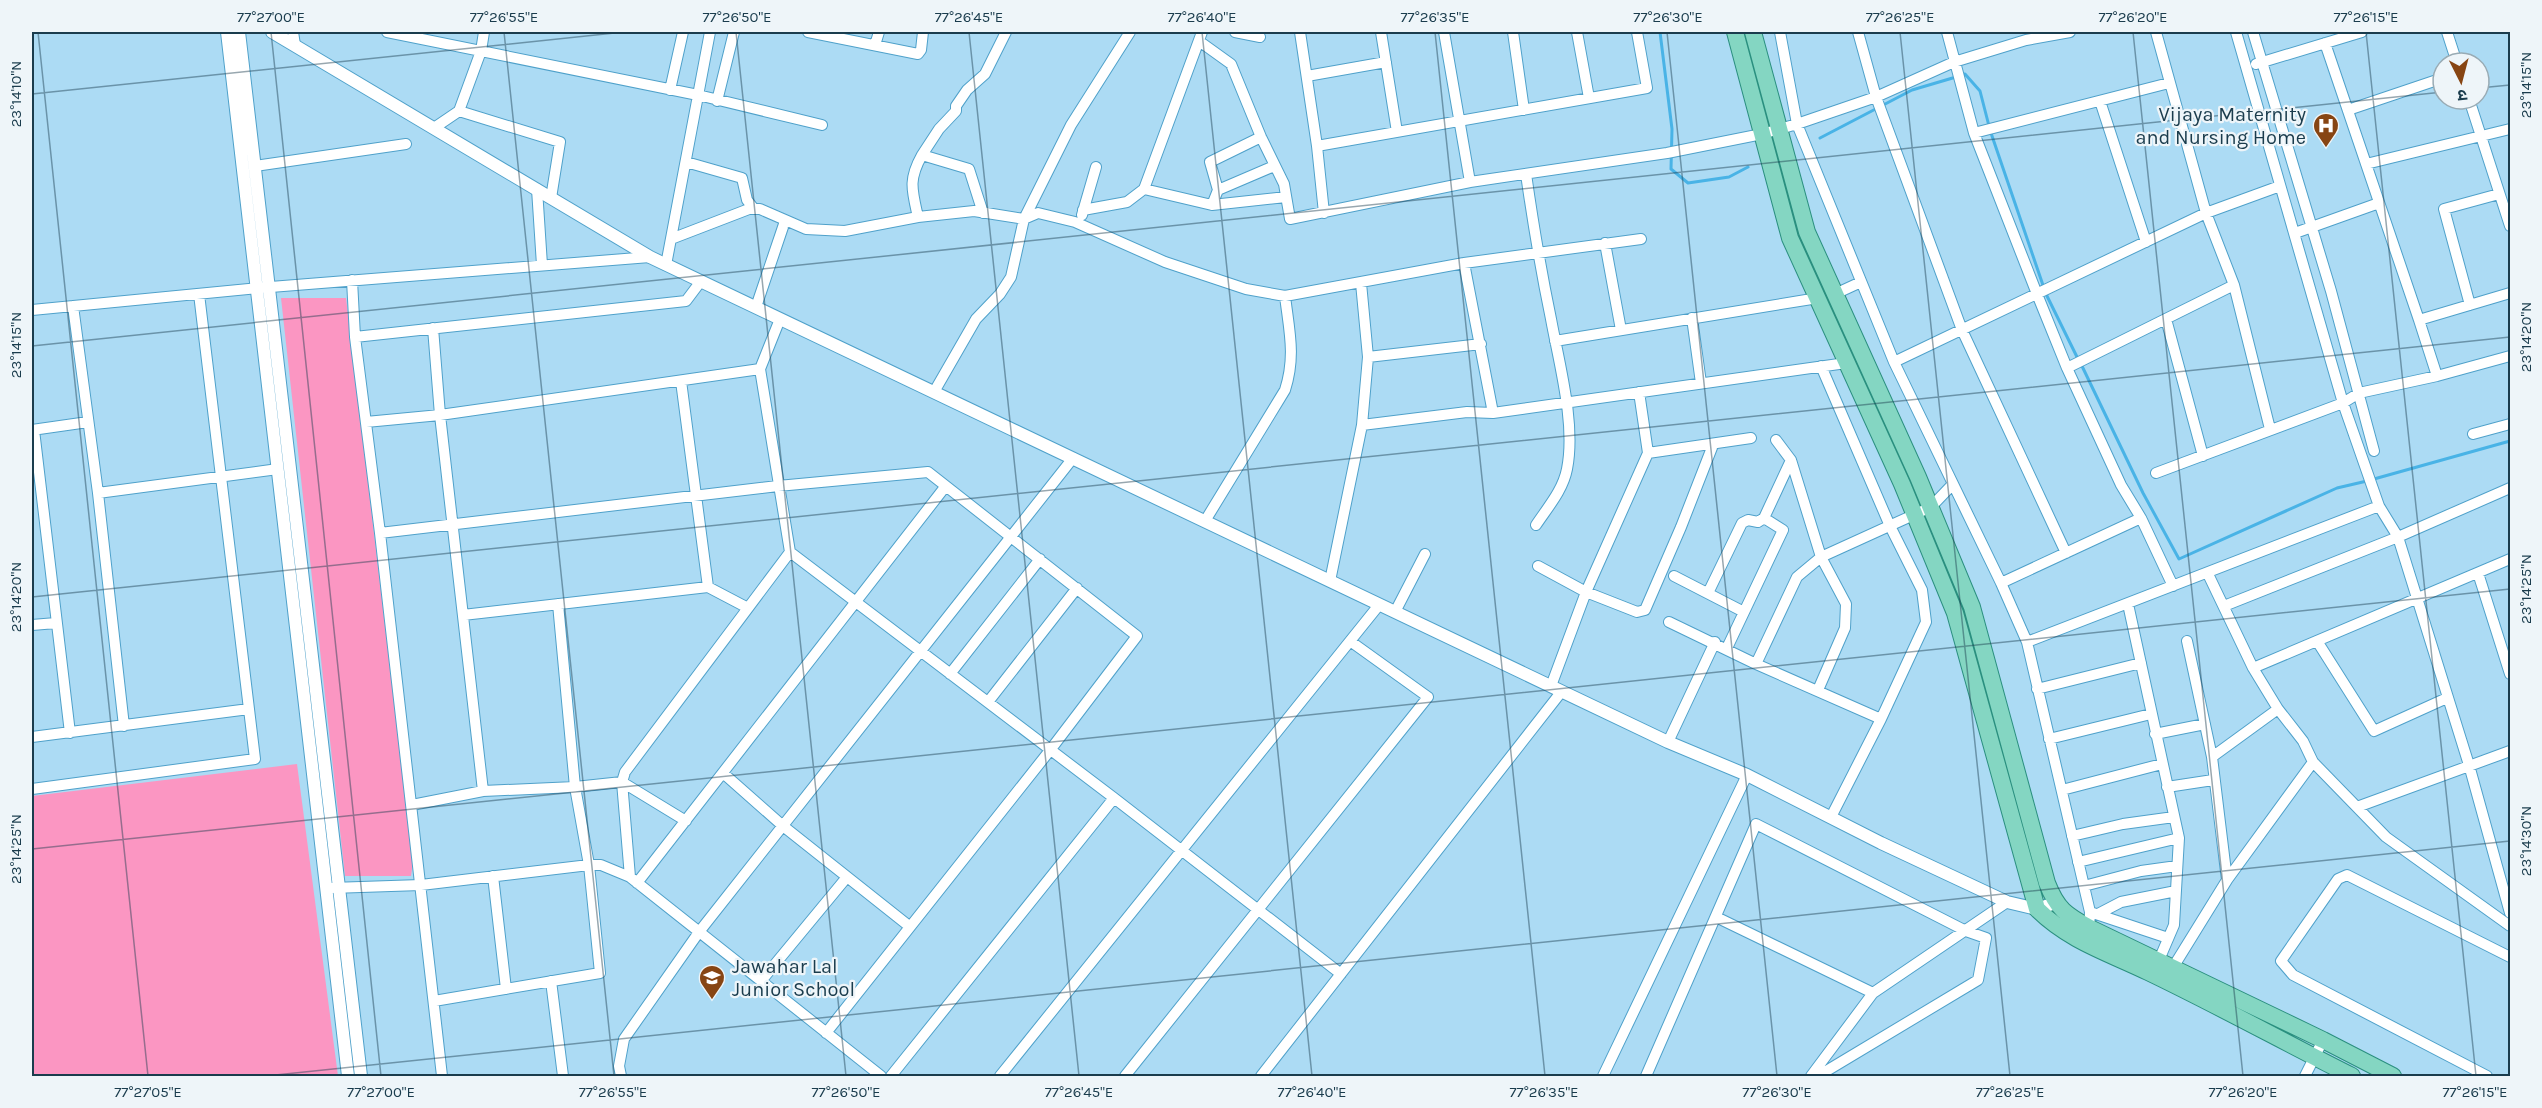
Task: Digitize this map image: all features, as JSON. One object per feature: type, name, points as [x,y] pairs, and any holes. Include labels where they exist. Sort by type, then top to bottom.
[{"type":"main road","points":[[1735,32],[1790,238],[1914,515],[1954,613],[2037,909],[2057,927],[2090,925]]},
{"type":"main road","points":[[1753,32],[1807,232],[1931,507],[1972,607],[2047,883],[2055,903],[2068,916],[2090,925],[2352,1077]]},
{"type":"main road","points":[[2161,968],[2323,1040],[2393,1077]]},
{"type":"street","points":[[227,32],[263,287],[333,888],[348,1077]]},
{"type":"street","points":[[239,32],[255,166],[278,470],[360,1077]]},
{"type":"street","points":[[273,32],[666,265],[1668,742],[1747,775],[2007,902],[2037,909],[2055,903]]},
{"type":"street","points":[[293,32],[295,45]]},
{"type":"street","points":[[387,32],[698,95],[822,125]]},
{"type":"street","points":[[434,128],[459,111],[481,51],[484,32]]},
{"type":"street","points":[[670,90],[683,32]]},
{"type":"street","points":[[666,265],[710,32]]},
{"type":"street","points":[[717,100],[734,32]]},
{"type":"street","points":[[808,32],[876,45],[911,55],[918,54],[921,50],[923,32]]},
{"type":"street","points":[[876,45],[879,32]]},
{"type":"street","points":[[918,217],[911,187],[913,171],[939,129],[956,111],[956,106],[967,90],[985,74],[1006,32]]},
{"type":"street","points":[[934,392],[976,319],[1000,294],[1011,277],[1024,219],[1071,125],[1130,32]]},
{"type":"street","points":[[1235,32],[1260,37]]},
{"type":"street","points":[[1300,32],[1317,146],[1324,213]]},
{"type":"street","points":[[1381,32],[1397,132]]},
{"type":"street","points":[[1444,32],[1470,182]]},
{"type":"street","points":[[1513,32],[1524,110]]},
{"type":"street","points":[[1577,32],[1589,98]]},
{"type":"street","points":[[1317,146],[1647,88],[1637,32]]},
{"type":"street","points":[[1780,32],[1797,124],[1894,362],[2001,583],[2026,642],[2084,886],[2090,925]]},
{"type":"street","points":[[1858,32],[1876,97],[1962,330],[2066,553]]},
{"type":"street","points":[[1947,32],[1974,133],[2067,368],[2121,485],[2141,518],[2173,586]]},
{"type":"street","points":[[1083,210],[1127,202],[1144,189],[1200,36],[1231,64],[1261,137],[1284,184],[1290,219],[1470,182],[1666,153],[1762,134],[1876,97],[1954,62],[2025,36],[2070,32]]},
{"type":"street","points":[[2156,32],[2206,213],[2234,285],[2270,429]]},
{"type":"street","points":[[2236,32],[2343,403],[2379,506],[2397,537],[2469,765],[2511,913]]},
{"type":"street","points":[[2253,32],[2312,227],[2374,451]]},
{"type":"street","points":[[2246,66],[2362,32]]},
{"type":"street","points":[[2447,32],[2453,51]]},
{"type":"street","points":[[2325,43],[2437,376]]},
{"type":"street","points":[[1306,76],[1386,62]]},
{"type":"street","points":[[2348,110],[2431,82]]},
{"type":"street","points":[[1974,133],[2169,83]]},
{"type":"street","points":[[2100,101],[2146,242]]},
{"type":"street","points":[[459,111],[560,142],[551,198]]},
{"type":"street","points":[[2473,111],[2511,226]]},
{"type":"street","points":[[2366,164],[2511,129]]},
{"type":"street","points":[[1212,205],[1218,190],[1209,162],[1261,137]]},
{"type":"street","points":[[255,166],[406,144]]},
{"type":"street","points":[[922,155],[969,169],[983,213]]},
{"type":"street","points":[[686,162],[742,178],[747,200],[754,209]]},
{"type":"street","points":[[1218,190],[1274,166]]},
{"type":"street","points":[[2276,171],[2293,166]]},
{"type":"street","points":[[1079,224],[1096,167]]},
{"type":"street","points":[[1526,174],[1538,252],[1567,401],[1567,470],[1560,490],[1536,525]]},
{"type":"street","points":[[1894,362],[2206,213],[2280,186]]},
{"type":"street","points":[[537,189],[542,265]]},
{"type":"street","points":[[1144,189],[1212,205],[1286,197]]},
{"type":"street","points":[[2470,305],[2444,209],[2499,194]]},
{"type":"street","points":[[2295,233],[2379,203]]},
{"type":"street","points":[[670,239],[754,209],[760,209],[806,229],[845,231],[918,217],[974,211],[1024,219],[1038,213],[1079,224],[1165,262],[1246,289],[1285,296],[1464,263],[1641,239]]},
{"type":"street","points":[[756,307],[784,224],[787,222]]},
{"type":"street","points":[[1605,243],[1621,330]]},
{"type":"street","points":[[32,310],[263,287],[650,257]]},
{"type":"street","points":[[1464,263],[1493,413]]},
{"type":"street","points":[[352,280],[355,337],[412,805],[442,1077]]},
{"type":"street","points":[[355,337],[686,300],[701,281]]},
{"type":"street","points":[[1835,294],[1861,282]]},
{"type":"street","points":[[1330,581],[1362,425],[1368,357],[1361,283]]},
{"type":"street","points":[[2067,368],[2234,285]]},
{"type":"street","points":[[2418,321],[2511,293]]},
{"type":"street","points":[[32,789],[255,759],[199,294]]},
{"type":"street","points":[[1205,521],[1285,390],[1291,370],[1292,350],[1285,296]]},
{"type":"street","points":[[1555,340],[1818,298]]},
{"type":"street","points":[[73,306],[98,493],[124,726]]},
{"type":"street","points":[[1692,318],[1701,383]]},
{"type":"street","points":[[780,319],[760,369],[790,552],[1259,908],[1341,974]]},
{"type":"street","points":[[2166,319],[2203,456]]},
{"type":"street","points":[[433,328],[440,415],[483,791]]},
{"type":"street","points":[[1368,357],[1481,344]]},
{"type":"street","points":[[2156,473],[2343,403],[2359,393],[2437,376],[2511,356]]},
{"type":"street","points":[[1362,425],[1467,412],[1493,413],[1846,363]]},
{"type":"street","points":[[1821,366],[1890,526],[1923,590],[1926,622],[1881,719],[1831,817]]},
{"type":"street","points":[[366,423],[440,415],[760,369]]},
{"type":"street","points":[[681,381],[708,587]]},
{"type":"street","points":[[1261,1077],[1556,689],[1586,592],[1648,453],[1639,392]]},
{"type":"street","points":[[70,733],[33,430],[88,422]]},
{"type":"street","points":[[2473,434],[2511,424]]},
{"type":"street","points":[[1648,453],[1751,438]]},
{"type":"street","points":[[1776,440],[1791,460],[1821,557],[1846,604],[1845,628],[1818,690]]},
{"type":"street","points":[[1538,566],[1586,592],[1636,612],[1645,610],[1713,445]]},
{"type":"street","points":[[621,1077],[619,1066],[624,1039],[699,932],[1073,458]]},
{"type":"street","points":[[1707,593],[1742,523],[1748,520],[1758,522],[1764,518],[1791,460]]},
{"type":"street","points":[[98,493],[278,470]]},
{"type":"street","points":[[380,533],[778,486],[928,472],[945,488],[1011,536],[1137,636],[1051,750],[826,1033]]},
{"type":"street","points":[[1756,664],[1797,577],[1821,557],[1931,507],[1952,485]]},
{"type":"street","points":[[634,880],[686,821],[945,488]]},
{"type":"street","points":[[2223,606],[2397,537],[2511,488]]},
{"type":"street","points":[[2026,642],[2208,574],[2379,506]]},
{"type":"street","points":[[1727,648],[1783,530],[1764,518]]},
{"type":"street","points":[[2001,583],[2141,518]]},
{"type":"street","points":[[634,880],[622,782],[625,772],[790,552]]},
{"type":"street","points":[[1395,612],[1425,554]]},
{"type":"street","points":[[2253,668],[2511,559]]},
{"type":"street","points":[[950,674],[1040,560]]},
{"type":"street","points":[[2478,573],[2511,674]]},
{"type":"street","points":[[2208,574],[2253,668],[2278,709],[2303,741],[2313,762],[2386,837],[2511,926]]},
{"type":"street","points":[[1674,576],[1744,612]]},
{"type":"street","points":[[463,615],[708,587],[748,608]]},
{"type":"street","points":[[988,702],[1077,588]]},
{"type":"street","points":[[434,1001],[600,973],[589,865],[575,787],[558,604]]},
{"type":"street","points":[[1000,1077],[1379,604]]},
{"type":"street","points":[[2128,604],[2179,838],[2174,925],[2168,938],[2161,968]]},
{"type":"street","points":[[1669,622],[1715,642],[1756,664],[1881,719]]},
{"type":"street","points":[[32,625],[56,623]]},
{"type":"street","points":[[2499,637],[2511,631]]},
{"type":"street","points":[[1125,1077],[1428,697],[1350,641]]},
{"type":"street","points":[[2187,641],[2212,757],[2227,880]]},
{"type":"street","points":[[2317,641],[2374,731],[2447,698]]},
{"type":"street","points":[[1668,742],[1715,642]]},
{"type":"street","points":[[2037,689],[2140,663]]},
{"type":"street","points":[[32,737],[249,709]]},
{"type":"street","points":[[2212,757],[2278,709]]},
{"type":"street","points":[[2049,738],[2151,714]]},
{"type":"street","points":[[2155,734],[2205,724]]},
{"type":"street","points":[[2357,807],[2469,765],[2511,752]]},
{"type":"street","points":[[2161,968],[2313,762]]},
{"type":"street","points":[[2062,790],[2162,764]]},
{"type":"street","points":[[723,773],[783,826],[909,926]]},
{"type":"street","points":[[1603,1077],[1747,775]]},
{"type":"street","points":[[2167,786],[2213,780]]},
{"type":"street","points":[[412,805],[483,791],[575,787],[622,782],[686,821]]},
{"type":"street","points":[[891,1077],[1114,798]]},
{"type":"street","points":[[2072,836],[2122,824],[2174,818]]},
{"type":"street","points":[[1646,1077],[1756,824],[1966,931],[1986,938],[1978,980],[1818,1077]]},
{"type":"street","points":[[2078,862],[2179,838]]},
{"type":"street","points":[[333,888],[421,885],[601,865],[634,880],[881,1077]]},
{"type":"street","points":[[2084,886],[2141,871],[2177,866]]},
{"type":"street","points":[[2487,1077],[2293,975],[2281,961],[2338,879],[2347,875],[2511,957]]},
{"type":"street","points":[[493,876],[506,989]]},
{"type":"street","points":[[761,981],[847,877]]},
{"type":"street","points":[[2090,925],[2121,902],[2176,891]]},
{"type":"street","points":[[1811,1077],[1873,993],[2007,902]]},
{"type":"street","points":[[1716,917],[1873,993]]},
{"type":"street","points":[[2090,925],[2168,938]]},
{"type":"street","points":[[551,981],[563,1077]]},
{"type":"street","points":[[2305,1077],[2323,1040]]},
{"type":"shaded area","points":[[281,298],[346,298],[413,862],[411,876],[345,876]]},
{"type":"shaded area","points":[[297,764],[338,1076],[32,1076],[32,796]]},
{"type":"waterway","points":[[1660,32],[1672,129],[1671,169],[1688,183],[1729,177],[1748,167]]},
{"type":"waterway","points":[[1962,75],[1965,74],[1980,91],[1989,126]]},
{"type":"waterway","points":[[1820,138],[1912,90],[1956,77]]},
{"type":"waterway","points":[[1991,133],[2046,294],[2078,359]]},
{"type":"waterway","points":[[2081,364],[2143,493],[2179,559],[2337,488],[2367,481]]},
{"type":"waterway","points":[[2374,479],[2510,441]]},
{"type":"place","name":"Vijaya Maternity and Nursing Home","points":[[2326,149]]},
{"type":"place","name":"Jawahar Lal Junior School","points":[[712,1001]]}]
